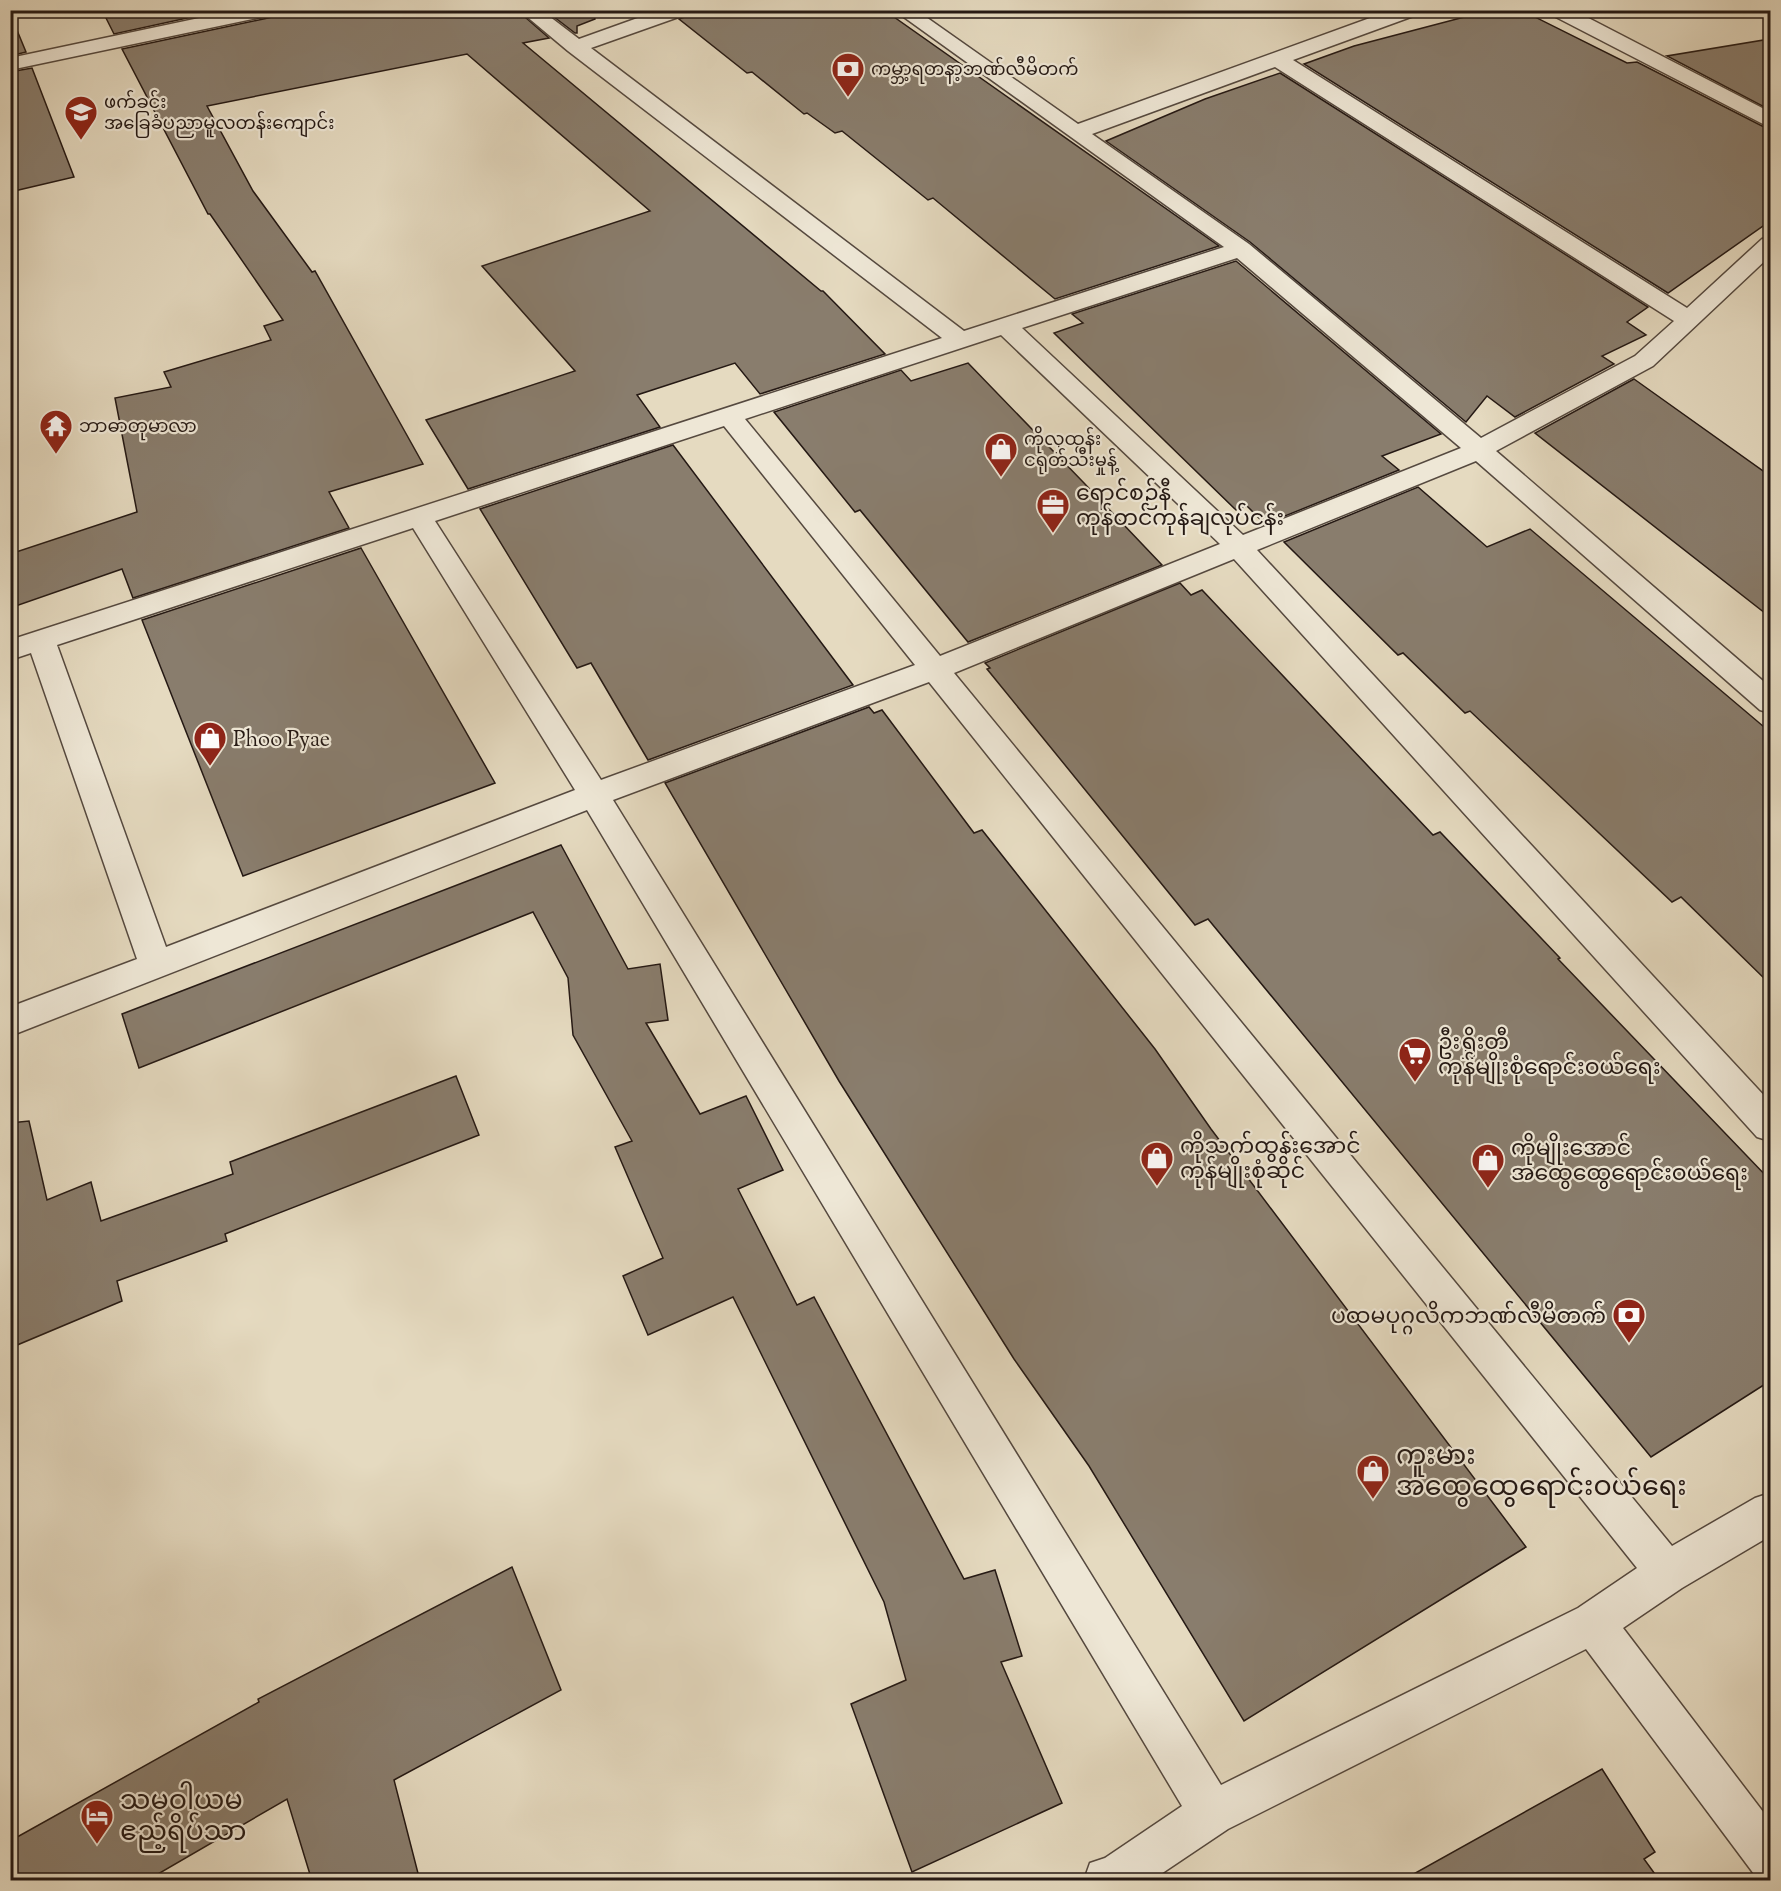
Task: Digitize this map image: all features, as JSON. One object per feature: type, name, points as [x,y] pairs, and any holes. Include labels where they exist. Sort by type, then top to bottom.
[{"type":"street","points":[[10,63],[267,10]]},
{"type":"street","points":[[528,10],[960,340]]},
{"type":"street","points":[[575,46],[680,10]]},
{"type":"street","points":[[903,10],[1241,249],[1479,450],[1770,703]]},
{"type":"street","points":[[1076,132],[1412,10]]},
{"type":"street","points":[[1557,10],[1770,120]]},
{"type":"street","points":[[1277,59],[1689,320]]},
{"type":"street","points":[[10,1023],[594,795],[935,669],[1479,450],[1644,361],[1770,244]]},
{"type":"street","points":[[10,650],[1241,249]]},
{"type":"street","points":[[1004,325],[1239,547],[1770,1126]]},
{"type":"street","points":[[729,416],[1667,1573]]},
{"type":"street","points":[[419,517],[594,795],[1212,1813]]},
{"type":"street","points":[[41,640],[156,966]]},
{"type":"street","points":[[1118,1878],[1212,1813],[1593,1623],[1667,1573],[1770,1513]]},
{"type":"street","points":[[1593,1623],[1770,1858]]},
{"type":"building","points":[[102,10],[224,10],[114,34]]},
{"type":"building","points":[[278,10],[517,10],[549,38],[523,43],[823,291],[885,354],[760,394],[735,363],[637,395],[660,427],[468,489],[426,420],[575,371],[482,266],[650,211],[467,54],[207,106],[253,191],[312,272],[315,271],[423,464],[329,492],[349,528],[133,598],[122,569],[10,608],[10,554],[137,512],[115,398],[171,387],[164,372],[271,340],[264,326],[283,320],[208,214],[122,49],[268,18],[275,16]]},
{"type":"building","points":[[545,10],[593,10],[595,19],[577,26],[577,33],[575,33]]},
{"type":"building","points":[[691,10],[884,10],[1219,246],[1055,299],[933,198],[928,200],[842,131],[835,133],[807,113],[804,114],[752,72],[747,73],[679,19],[688,16]]},
{"type":"building","points":[[1491,10],[1521,10],[1627,63],[1637,62],[1770,128],[1770,221],[1668,293],[1304,64],[1354,46]]},
{"type":"building","points":[[10,23],[14,23],[26,52],[10,56]]},
{"type":"building","points":[[1770,39],[1770,110],[1667,56]]},
{"type":"building","points":[[32,68],[74,177],[10,192],[10,72]]},
{"type":"building","points":[[1280,73],[1648,307],[1627,322],[1646,335],[1602,356],[1614,364],[1515,417],[1487,396],[1466,422],[1250,242],[1106,141],[1205,99]]},
{"type":"building","points":[[1236,261],[1441,434],[1382,456],[1399,470],[1265,524],[1247,506],[1236,510],[1054,333],[1083,323],[1072,314]]},
{"type":"building","points":[[968,363],[1162,565],[968,642],[860,510],[855,512],[774,412],[901,370],[911,381]]},
{"type":"building","points":[[1634,379],[1770,476],[1770,617],[1535,433]]},
{"type":"building","points":[[673,445],[853,685],[648,760],[591,663],[577,668],[480,509]]},
{"type":"building","points":[[1418,487],[1487,547],[1530,529],[1770,732],[1770,984],[1681,897],[1672,902],[1470,711],[1465,713],[1403,653],[1398,655],[1284,542]]},
{"type":"building","points":[[361,548],[495,783],[243,876],[142,620]]},
{"type":"building","points":[[1180,583],[1191,595],[1202,590],[1433,835],[1440,832],[1770,1180],[1770,1381],[1651,1457],[1208,919],[1195,925],[987,669],[990,668],[985,663]]},
{"type":"building","points":[[869,707],[874,713],[882,710],[974,833],[982,830],[1155,1049],[1211,1129],[1526,1547],[1244,1721],[1089,1466],[1014,1359],[839,1081],[665,783]]},
{"type":"building","points":[[561,845],[628,969],[660,964],[668,1020],[646,1023],[700,1114],[746,1096],[783,1170],[738,1189],[797,1305],[814,1297],[964,1579],[995,1570],[1022,1656],[1001,1662],[1062,1803],[912,1872],[851,1704],[906,1680],[884,1602],[733,1297],[648,1335],[623,1276],[663,1258],[615,1147],[632,1141],[573,1035],[568,978],[533,912],[139,1068],[122,1014]]},
{"type":"building","points":[[456,1076],[479,1135],[225,1234],[227,1241],[117,1281],[122,1301],[10,1348],[10,1123],[29,1121],[47,1200],[91,1182],[101,1221],[233,1174],[230,1162]]},
{"type":"building","points":[[512,1567],[561,1690],[394,1780],[420,1881],[312,1881],[287,1799],[146,1881],[10,1881],[10,1841],[259,1702],[258,1699]]},
{"type":"building","points":[[1602,1769],[1655,1852],[1644,1859],[1660,1881],[1401,1881]]},
{"type":"place","name":"ကမ္ဘာ့ရတနာ့ဘဏ်လီမိတက်","points":[[848,98]]},
{"type":"place","name":"ဖက်ခင်း အခြေခံပညာမူလတန်းကျောင်း","points":[[81,141]]},
{"type":"place","name":"ဘာဓာတုမာလာ","points":[[56,455]]},
{"type":"place","name":"ကိုလှထွန်း ငရုတ်သီးမှုန့်","points":[[1001,478]]},
{"type":"place","name":"ရောင်စဉ်နီ ကုန်တင်ကုန်ချလုပ်ငန်း","points":[[1053,534]]},
{"type":"place","name":"Phoo Pyae","points":[[210,767]]},
{"type":"place","name":"ဦးရှိုးတီ ကုန်မျိုးစုံရောင်းဝယ်ရေး","points":[[1415,1083]]},
{"type":"place","name":"ကိုသက်ထွန်းအောင် ကုန်မျိုးစုံဆိုင်","points":[[1157,1187]]},
{"type":"place","name":"ကိုမျိုးအောင် အထွေထွေရောင်းဝယ်ရေး","points":[[1488,1189]]},
{"type":"place","name":"ပထမပုဂ္ဂလိကဘဏ်လီမိတက်","points":[[1629,1344]]},
{"type":"place","name":"ကူးမား အထွေထွေရောင်းဝယ်ရေး","points":[[1373,1500]]},
{"type":"place","name":"သမဝါယမ ဧည့်ရိပ်သာ","points":[[97,1845]]}]
